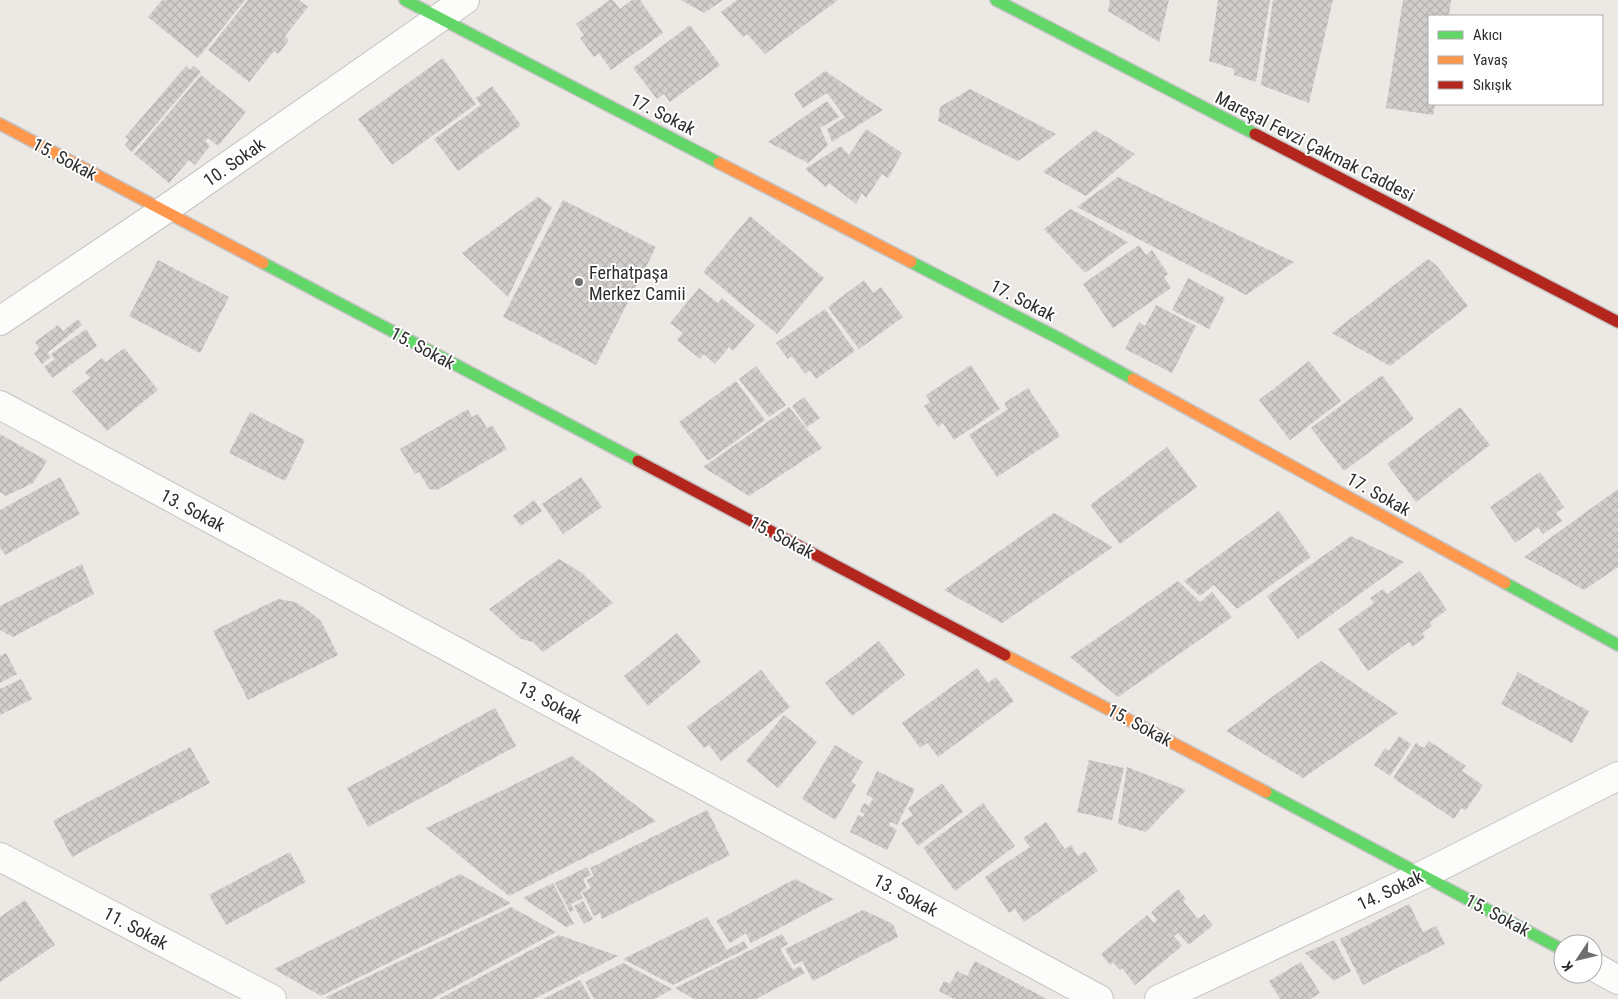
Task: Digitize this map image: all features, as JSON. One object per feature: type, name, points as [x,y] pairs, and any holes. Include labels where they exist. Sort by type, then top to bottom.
[{"type":"street","name":"17. Sokak","points":[[405,0],[1060,339],[1618,645]]},
{"type":"street","name":"10. Sokak","points":[[0,320],[163,211],[466,0]]},
{"type":"street","name":"Mareşal Fevzi Çakmak Caddesi","points":[[996,0],[1618,322]]},
{"type":"street","name":"15. Sokak","points":[[0,124],[1553,945]]},
{"type":"street","name":"13. Sokak","points":[[0,405],[1099,999]]},
{"type":"street","name":"14. Sokak","points":[[1160,999],[1423,875],[1618,776]]},
{"type":"street","name":"11. Sokak","points":[[0,857],[272,999]]},
{"type":"street","points":[[1603,972],[1618,980]]},
{"type":"building","points":[[162,0],[245,0],[198,58],[148,17]]},
{"type":"building","points":[[248,0],[299,0],[308,7],[285,36],[289,40],[278,54],[274,51],[249,82],[208,50]]},
{"type":"building","points":[[610,0],[613,0],[620,9],[632,0],[640,0],[663,33],[611,70],[599,53],[594,57],[580,38],[584,35],[576,24]]},
{"type":"building","points":[[681,0],[723,0],[704,13]]},
{"type":"building","points":[[737,0],[838,0],[765,54],[747,34],[743,37],[721,12]]},
{"type":"building","points":[[1110,0],[1169,0],[1159,42],[1108,11]]},
{"type":"building","points":[[1218,0],[1270,0],[1256,82],[1234,75],[1234,69],[1209,61]]},
{"type":"building","points":[[1273,0],[1333,0],[1309,103],[1261,85]]},
{"type":"building","points":[[1403,0],[1451,0],[1449,15],[1428,15],[1428,105],[1435,105],[1433,115],[1386,108]]},
{"type":"building","points":[[690,25],[720,65],[670,102],[664,94],[657,99],[633,68]]},
{"type":"building","points":[[443,58],[476,104],[392,165],[358,119]]},
{"type":"building","points":[[186,66],[190,70],[194,66],[201,72],[132,152],[125,145],[129,140],[125,137]]},
{"type":"building","points":[[825,71],[883,110],[832,142],[827,129],[845,117],[827,93],[803,108],[794,94]]},
{"type":"building","points":[[201,75],[246,112],[218,146],[208,138],[205,141],[210,146],[195,165],[189,160],[169,183],[134,154]]},
{"type":"building","points":[[492,86],[521,125],[458,171],[434,139],[481,105],[476,98]]},
{"type":"building","points":[[970,89],[1056,134],[1018,161],[938,121],[940,107]]},
{"type":"building","points":[[827,101],[839,117],[820,128],[828,145],[808,163],[768,142]]},
{"type":"building","points":[[866,129],[902,153],[888,178],[882,174],[866,198],[862,193],[856,204],[829,183],[826,187],[805,169],[841,146],[849,155]]},
{"type":"building","points":[[1095,130],[1135,154],[1086,196],[1043,172]]},
{"type":"building","points":[[1118,177],[1294,262],[1246,295],[1077,207]]},
{"type":"building","points":[[538,197],[552,207],[508,297],[462,253]]},
{"type":"building","name":"Ferhatpaşa Merkez Camii","points":[[563,200],[656,247],[596,365],[503,317]]},
{"type":"building","points":[[1071,209],[1128,242],[1085,273],[1044,229]]},
{"type":"building","points":[[750,216],[824,278],[777,334],[703,272]]},
{"type":"building","points":[[1139,245],[1146,255],[1152,250],[1168,274],[1164,277],[1171,288],[1113,328],[1083,284]]},
{"type":"building","points":[[1428,259],[1437,266],[1468,306],[1390,366],[1332,333]]},
{"type":"building","points":[[158,260],[229,297],[200,353],[129,316]]},
{"type":"building","points":[[1188,278],[1225,298],[1209,329],[1172,310]]},
{"type":"building","points":[[864,280],[873,293],[881,287],[903,317],[859,349],[828,307]]},
{"type":"building","points":[[699,288],[718,303],[722,298],[755,325],[733,351],[729,347],[715,364],[704,354],[700,359],[677,340],[683,333],[670,323]]},
{"type":"building","points":[[1156,305],[1196,326],[1172,373],[1125,349],[1139,322],[1145,326]]},
{"type":"building","points":[[825,309],[855,351],[816,379],[810,370],[805,374],[792,356],[788,359],[776,343]]},
{"type":"building","points":[[78,319],[82,325],[47,353],[51,357],[42,364],[34,353],[39,348],[35,342],[58,325],[63,331]]},
{"type":"building","points":[[86,329],[97,346],[52,378],[44,367],[55,359],[51,354]]},
{"type":"building","points":[[124,348],[158,390],[107,431],[72,391],[90,378],[85,372],[102,358],[106,362]]},
{"type":"building","points":[[1309,361],[1341,401],[1290,440],[1259,400]]},
{"type":"building","points":[[971,365],[1000,409],[954,440],[943,423],[938,427],[924,406],[930,402],[926,395]]},
{"type":"building","points":[[756,366],[786,405],[769,417],[739,379]]},
{"type":"building","points":[[1382,375],[1414,419],[1344,471],[1311,428]]},
{"type":"building","points":[[736,381],[765,420],[708,461],[679,422]]},
{"type":"building","points":[[1028,388],[1060,436],[997,477],[969,435],[1008,409],[1004,403]]},
{"type":"building","points":[[804,397],[820,418],[807,427],[792,406]]},
{"type":"building","points":[[789,407],[822,448],[749,496],[703,467]]},
{"type":"building","points":[[1460,407],[1490,445],[1416,502],[1387,464]]},
{"type":"building","points":[[468,409],[472,417],[478,414],[487,428],[492,425],[507,449],[437,490],[429,489],[419,472],[415,474],[400,449]]},
{"type":"building","points":[[250,412],[305,440],[285,481],[229,453]]},
{"type":"building","points":[[0,434],[47,461],[33,483],[6,496],[0,492]]},
{"type":"building","points":[[1167,447],[1197,487],[1120,544],[1090,505]]},
{"type":"building","points":[[1540,472],[1564,507],[1556,513],[1562,521],[1543,534],[1538,527],[1515,543],[1490,507]]},
{"type":"building","points":[[60,477],[80,514],[5,555],[0,547],[0,510]]},
{"type":"building","points":[[581,477],[602,507],[563,534],[542,504]]},
{"type":"building","points":[[1618,489],[1618,567],[1584,590],[1524,557]]},
{"type":"building","points":[[534,500],[542,511],[521,526],[513,516]]},
{"type":"building","points":[[1279,511],[1311,557],[1237,609],[1214,585],[1200,596],[1184,581]]},
{"type":"building","points":[[1054,513],[1113,547],[1002,623],[944,590]]},
{"type":"building","points":[[1351,536],[1404,562],[1298,639],[1267,596]]},
{"type":"building","points":[[559,559],[582,573],[613,603],[543,652],[533,642],[521,639],[489,609]]},
{"type":"building","points":[[82,564],[94,594],[13,637],[0,630],[0,606]]},
{"type":"building","points":[[1420,571],[1447,610],[1430,622],[1432,626],[1422,633],[1425,637],[1412,647],[1409,642],[1368,671],[1338,629],[1374,603],[1370,598],[1383,589],[1387,594]]},
{"type":"building","points":[[1178,581],[1200,602],[1212,592],[1232,617],[1118,697],[1070,657]]},
{"type":"building","points":[[278,599],[295,602],[321,621],[338,655],[248,700],[213,631]]},
{"type":"building","points":[[677,633],[701,662],[648,706],[624,676]]},
{"type":"building","points":[[879,641],[905,675],[852,716],[825,683]]},
{"type":"building","points":[[6,653],[17,674],[0,683],[0,656]]},
{"type":"building","points":[[1321,661],[1398,713],[1303,778],[1226,731]]},
{"type":"building","points":[[977,668],[988,683],[996,677],[1014,701],[938,757],[927,743],[920,748],[902,723]]},
{"type":"building","points":[[761,670],[790,707],[721,761],[709,745],[704,748],[687,727]]},
{"type":"building","points":[[1518,672],[1589,711],[1572,743],[1501,704]]},
{"type":"building","points":[[21,679],[32,699],[0,715],[0,689]]},
{"type":"building","points":[[495,708],[516,746],[368,827],[347,788]]},
{"type":"building","points":[[784,715],[817,742],[778,788],[746,761]]},
{"type":"building","points":[[1399,736],[1411,744],[1390,776],[1374,765],[1385,748],[1389,751]]},
{"type":"building","points":[[1429,741],[1466,766],[1462,771],[1483,785],[1466,810],[1461,808],[1454,819],[1393,778],[1416,743],[1424,748]]},
{"type":"building","points":[[835,745],[863,762],[851,782],[856,785],[835,820],[802,799]]},
{"type":"building","points":[[190,747],[210,783],[72,857],[53,821]]},
{"type":"building","points":[[572,756],[656,821],[509,896],[426,828]]},
{"type":"building","points":[[1089,760],[1124,768],[1112,820],[1077,812]]},
{"type":"building","points":[[1127,767],[1186,790],[1146,832],[1118,824]]},
{"type":"building","points":[[877,771],[915,789],[897,825],[891,822],[889,825],[897,830],[887,850],[850,832],[858,815],[863,817],[865,814],[860,811],[864,803],[869,806],[873,798],[866,795]]},
{"type":"building","points":[[942,783],[963,812],[918,846],[901,823],[913,815],[908,808]]},
{"type":"building","points":[[983,803],[1015,846],[955,891],[923,848]]},
{"type":"building","points":[[707,810],[730,855],[602,919],[600,913],[594,916],[582,892],[591,888],[586,880],[594,876],[590,868]]},
{"type":"building","points":[[1046,822],[1065,849],[1071,845],[1078,856],[1085,851],[1098,871],[1024,922],[1015,909],[1009,913],[985,877],[1030,847],[1023,838]]},
{"type":"building","points":[[290,852],[306,882],[226,925],[209,895]]},
{"type":"building","points":[[587,867],[591,875],[583,879],[587,888],[580,892],[583,898],[571,904],[574,910],[570,912],[555,883]]},
{"type":"building","points":[[460,874],[511,903],[321,996],[274,969]]},
{"type":"building","points":[[795,879],[834,899],[751,943],[746,933],[730,943],[716,921]]},
{"type":"building","points":[[553,883],[574,924],[566,927],[523,898]]},
{"type":"building","points":[[1178,889],[1186,899],[1183,901],[1198,919],[1204,914],[1213,925],[1189,945],[1178,933],[1174,936],[1182,946],[1135,985],[1122,968],[1120,970],[1113,962],[1110,965],[1101,954],[1147,915],[1154,923],[1157,920],[1151,912]]},
{"type":"building","points":[[25,900],[55,945],[0,982],[0,917]]},
{"type":"building","points":[[583,901],[593,919],[584,924],[574,906]]},
{"type":"building","points":[[1409,904],[1423,932],[1436,926],[1445,944],[1363,985],[1340,939]]},
{"type":"building","points":[[511,907],[556,932],[432,999],[330,999],[326,997]]},
{"type":"building","points":[[863,910],[893,924],[898,937],[813,981],[802,961],[794,965],[785,949]]},
{"type":"building","points":[[707,917],[727,950],[744,941],[748,948],[673,985],[623,959]]},
{"type":"building","points":[[782,934],[788,944],[780,949],[793,970],[800,966],[805,973],[756,999],[694,999],[675,988]]},
{"type":"building","points":[[559,935],[618,956],[534,999],[439,999]]},
{"type":"building","points":[[1334,940],[1351,971],[1334,981],[1305,953]]},
{"type":"building","points":[[975,961],[1047,999],[954,999],[939,991],[944,981],[950,984],[957,971],[967,976]]},
{"type":"building","points":[[1301,962],[1320,993],[1310,999],[1280,999],[1269,981]]},
{"type":"building","points":[[623,963],[672,989],[655,999],[594,999],[585,982]]},
{"type":"building","points":[[580,980],[591,999],[543,999]]},
{"type":"traffic: fast","points":[[405,0],[719,163]]},
{"type":"traffic: fast","points":[[996,0],[1255,134]]},
{"type":"traffic: fast","points":[[911,262],[1133,379]]},
{"type":"traffic: fast","points":[[263,263],[638,461]]},
{"type":"traffic: fast","points":[[1505,583],[1618,645]]},
{"type":"traffic: fast","points":[[1266,792],[1553,945]]},
{"type":"traffic: slow","points":[[0,124],[263,263]]},
{"type":"traffic: slow","points":[[719,163],[911,262]]},
{"type":"traffic: slow","points":[[1133,379],[1505,583]]},
{"type":"traffic: slow","points":[[1005,655],[1266,792]]},
{"type":"traffic: jam","points":[[1255,134],[1618,322]]},
{"type":"traffic: jam","points":[[638,461],[1005,655]]},
{"type":"place","name":"Ferhatpaşa Merkez Camii","points":[[579,282]]}]
